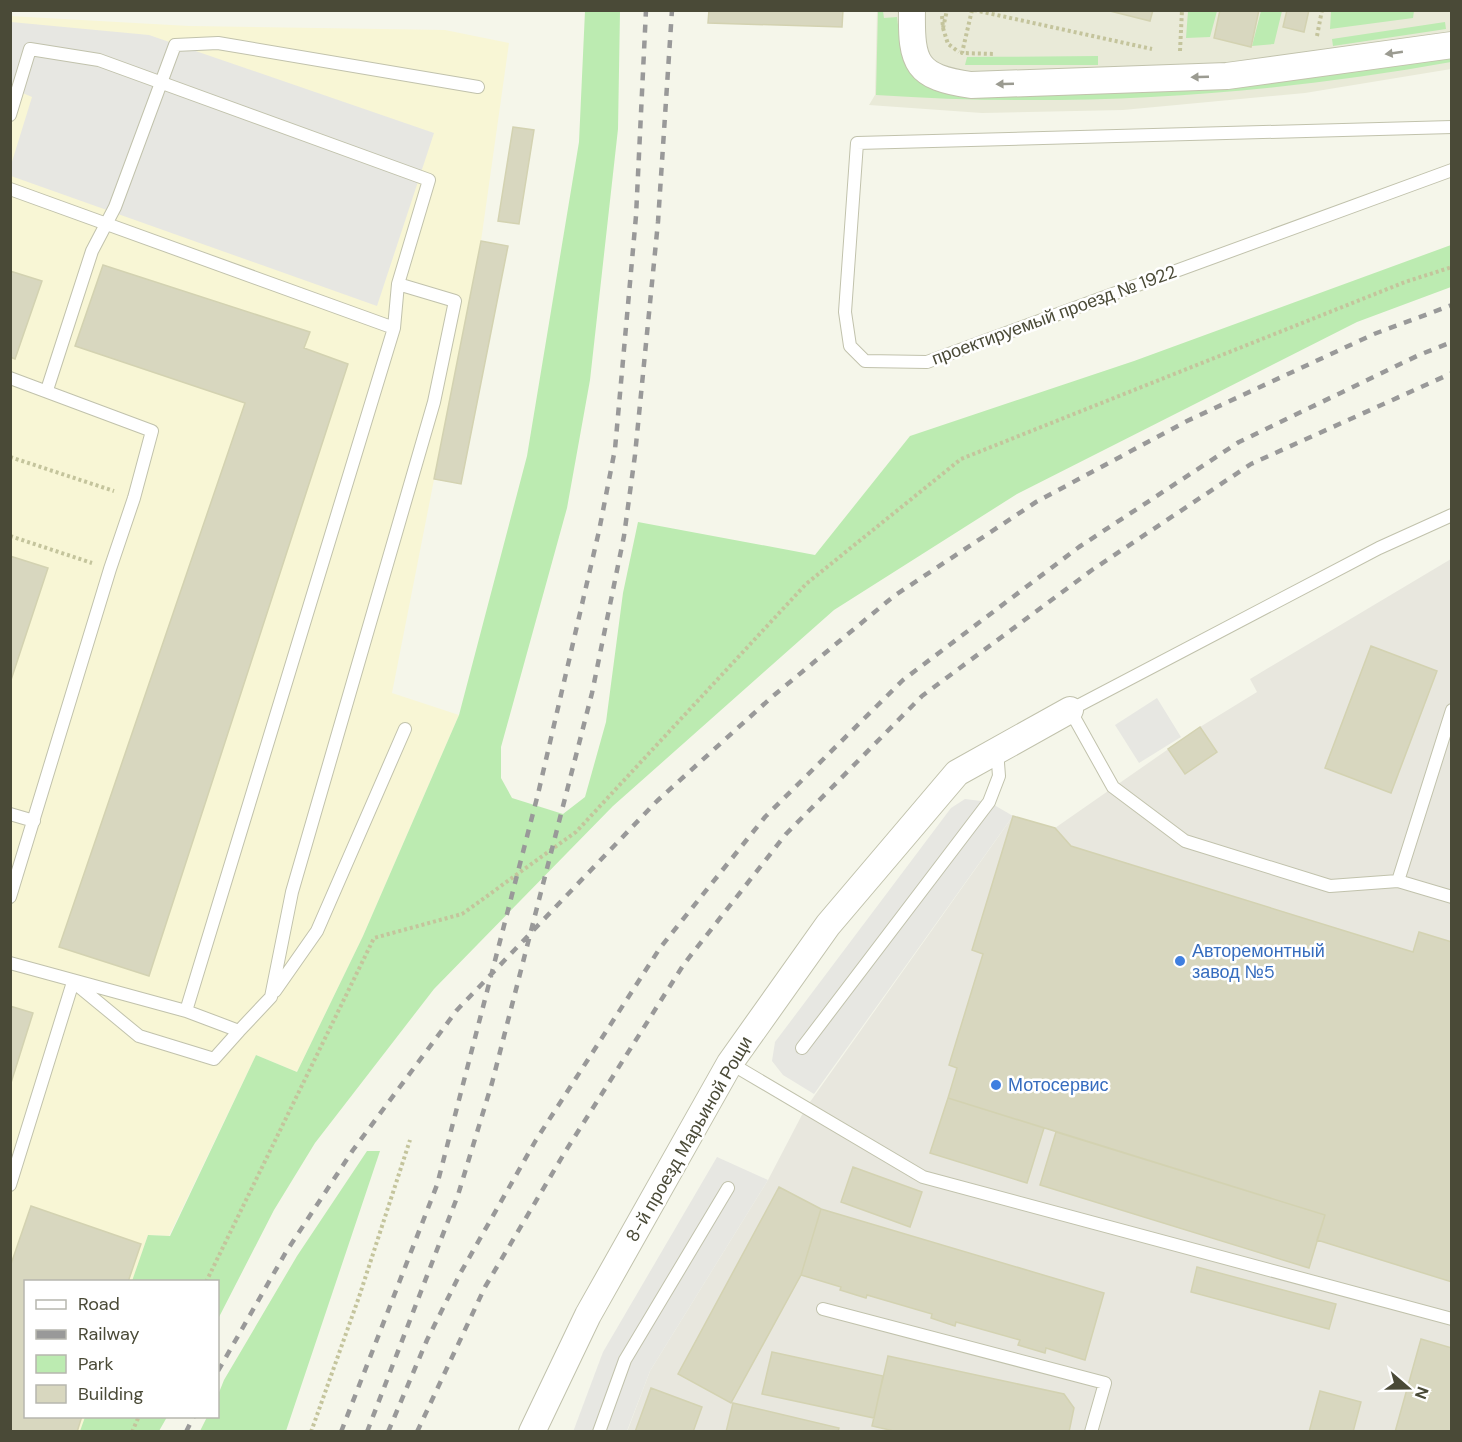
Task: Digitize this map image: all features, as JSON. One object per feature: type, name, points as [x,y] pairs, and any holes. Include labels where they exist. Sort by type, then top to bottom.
[{"type":"street","points":[[912,10],[912,39],[919,66],[940,81],[971,85],[1227,76],[1452,45]]},
{"type":"street","name":"8-й проезд Марьиной Рощи","points":[[532,1431],[588,1314],[730,1063],[828,925],[957,772],[1070,710]]},
{"type":"lane","points":[[47,390],[92,251],[115,207],[175,45],[218,43],[478,87]]},
{"type":"lane","points":[[10,115],[30,49],[99,60],[429,180],[398,284],[394,328],[186,1011]]},
{"type":"lane","name":"проектируемый проезд № 1922","points":[[1452,127],[857,143],[845,312],[850,346],[865,361],[927,362],[1452,170]]},
{"type":"lane","points":[[10,189],[394,328]]},
{"type":"lane","points":[[271,997],[292,892],[434,402],[455,302],[398,284]]},
{"type":"lane","points":[[10,378],[152,431],[134,498],[110,569],[10,897]]},
{"type":"lane","points":[[1452,515],[1379,548],[1070,710],[1113,787],[1185,841],[1330,886],[1398,881],[1452,897]]},
{"type":"lane","points":[[1398,881],[1452,710]]},
{"type":"lane","points":[[72,982],[139,1035],[214,1059],[271,997],[317,931],[405,729]]},
{"type":"lane","points":[[802,1048],[989,802],[999,776],[997,750]]},
{"type":"lane","points":[[10,814],[34,821]]},
{"type":"lane","points":[[10,963],[72,982],[186,1011],[239,1031]]},
{"type":"lane","points":[[10,1185],[72,982]]},
{"type":"lane","points":[[730,1063],[923,1177],[1452,1319]]},
{"type":"lane","points":[[599,1431],[625,1360],[728,1188]]},
{"type":"lane","points":[[823,1309],[1105,1383],[1091,1431]]},
{"type":"path","points":[[942,10],[943,28],[948,44],[962,53],[997,54]]},
{"type":"path","points":[[943,28],[946,10]]},
{"type":"path","points":[[962,53],[973,10],[1156,52],[1145,55]]},
{"type":"path","points":[[1182,10],[1179,55],[1190,55]]},
{"type":"path","points":[[1322,10],[1316,39],[1328,37]]},
{"type":"path","points":[[206,1280],[374,938],[462,914],[576,832],[806,584],[962,459],[1394,287],[1452,267]]},
{"type":"path","points":[[10,457],[134,498]]},
{"type":"path","points":[[10,536],[110,569]]},
{"type":"path","points":[[311,1431],[359,1297],[410,1140]]},
{"type":"shaded area","points":[[877,11],[1451,11],[1451,69],[1305,93],[1123,110],[982,113],[869,105],[875,95]]},
{"type":"shaded area","points":[[10,16],[189,26],[445,30],[509,43],[481,241],[392,693],[459,715],[363,936],[297,1072],[256,1055],[169,1236],[148,1235],[132,1280],[24,1280],[24,1418],[85,1418],[80,1431],[10,1431]]},
{"type":"shaded area","points":[[11,22],[149,35],[434,133],[377,306],[11,176],[11,165],[32,97],[11,88]]},
{"type":"shaded area","name":"Авторемонтный завод №5","points":[[1451,559],[1451,1431],[627,1432],[650,1371],[768,1180],[805,1109],[1013,816],[1055,828],[1200,727],[1257,692],[1250,679]]},
{"type":"shaded area","points":[[1157,698],[1181,737],[1139,763],[1115,725]]},
{"type":"shaded area","points":[[965,799],[989,802],[1013,816],[814,1094],[783,1075],[772,1061],[775,1042],[951,808]]},
{"type":"shaded area","points":[[717,1157],[768,1180],[650,1371],[627,1431],[573,1432],[603,1352]]},
{"type":"green space","points":[[1331,10],[1414,11],[1413,18],[1330,29]]},
{"type":"green space","points":[[585,11],[620,11],[618,129],[590,380],[567,508],[501,747],[501,778],[512,798],[563,814],[585,797],[606,722],[623,593],[638,522],[815,555],[910,436],[1134,361],[1451,245],[1451,287],[1357,322],[1017,494],[834,610],[613,806],[434,989],[315,1143],[274,1210],[219,1317],[219,1280],[132,1280],[148,1235],[170,1236],[256,1055],[297,1072],[363,936],[459,715],[527,456],[579,142]]},
{"type":"green space","points":[[878,11],[883,11],[884,18],[897,17],[902,56],[914,75],[1451,55],[1451,62],[1309,83],[1165,96],[1021,100],[876,95]]},
{"type":"green space","points":[[1188,11],[1217,11],[1210,37],[1186,38]]},
{"type":"green space","points":[[1261,11],[1282,11],[1274,44],[1252,46]]},
{"type":"green space","points":[[1445,22],[1446,29],[1333,46],[1332,39]]},
{"type":"green space","points":[[1098,56],[1098,65],[965,65],[967,57]]},
{"type":"green space","points":[[367,1151],[380,1151],[286,1431],[200,1431],[206,1418],[219,1418],[219,1392],[224,1380],[297,1256]]},
{"type":"green space","points":[[84,1418],[166,1418],[159,1431],[80,1431]]},
{"type":"building","points":[[709,10],[843,10],[842,27],[708,23]]},
{"type":"building","points":[[1106,10],[1153,10],[1150,21]]},
{"type":"building","points":[[1220,10],[1259,10],[1251,47],[1214,38]]},
{"type":"building","points":[[1287,10],[1309,10],[1304,32],[1283,27]]},
{"type":"building","points":[[513,127],[534,130],[519,224],[498,221]]},
{"type":"building","points":[[481,241],[508,246],[461,484],[434,479]]},
{"type":"building","points":[[103,265],[310,332],[304,348],[348,364],[149,976],[59,947],[245,403],[75,346]]},
{"type":"building","points":[[10,271],[42,281],[15,359],[10,357]]},
{"type":"building","points":[[10,556],[48,568],[10,683]]},
{"type":"building","points":[[1371,646],[1437,671],[1391,793],[1325,768]]},
{"type":"building","points":[[1200,727],[1217,752],[1185,774],[1168,749]]},
{"type":"building","points":[[1013,816],[1055,828],[1071,846],[1413,952],[1419,932],[1452,942],[1452,1282],[1317,1240],[1325,1215],[948,1098],[957,1068],[949,1065],[983,954],[972,950]]},
{"type":"building","points":[[10,1006],[33,1013],[10,1086]]},
{"type":"building","points":[[948,1098],[1044,1128],[1027,1183],[930,1153]]},
{"type":"building","points":[[1056,1132],[1325,1215],[1309,1268],[1040,1185]]},
{"type":"building","points":[[853,1167],[922,1192],[910,1227],[841,1202]]},
{"type":"building","points":[[779,1187],[821,1209],[801,1275],[731,1403],[678,1374]]},
{"type":"building","points":[[31,1206],[141,1244],[129,1280],[24,1280],[24,1418],[81,1418],[77,1432],[10,1432],[10,1267]]},
{"type":"building","points":[[821,1209],[1104,1293],[1085,1360],[1046,1348],[1045,1353],[1018,1345],[1020,1340],[956,1322],[955,1326],[931,1318],[932,1314],[867,1295],[866,1298],[840,1290],[841,1287],[801,1275]]},
{"type":"building","points":[[1197,1267],[1336,1304],[1329,1329],[1191,1292]]},
{"type":"building","points":[[1421,1339],[1452,1348],[1452,1432],[1395,1432]]},
{"type":"building","points":[[772,1352],[883,1376],[874,1418],[762,1394]]},
{"type":"building","points":[[888,1356],[1064,1394],[1074,1408],[1069,1432],[898,1432],[872,1426]]},
{"type":"building","points":[[651,1388],[702,1407],[693,1432],[635,1432]]},
{"type":"building","points":[[1320,1391],[1361,1402],[1353,1432],[1309,1432]]},
{"type":"building","points":[[733,1403],[839,1428],[838,1432],[726,1432]]},
{"type":"railway","points":[[341,1432],[437,1185],[538,794],[599,531],[615,449],[636,216],[646,10]]},
{"type":"railway","points":[[367,1432],[458,1195],[492,1083],[592,693],[624,536],[635,455],[658,222],[672,10]]},
{"type":"railway","points":[[219,1369],[286,1252],[353,1150],[457,1010],[657,801],[773,696],[894,596],[1036,502],[1187,421],[1374,334],[1452,305]]},
{"type":"railway","points":[[388,1432],[427,1340],[461,1272],[536,1140],[660,948],[765,817],[903,680],[1079,547],[1239,442],[1419,355],[1452,342]]},
{"type":"railway","points":[[417,1432],[485,1287],[565,1152],[684,964],[786,834],[922,696],[1092,570],[1251,464],[1452,373]]},
{"type":"railway","points":[[186,1432],[193,1418]]},
{"type":"place","name":"Авторемонтный завод №5","points":[[1180,961]]},
{"type":"place","name":"Мотосервис","points":[[996,1085]]}]
